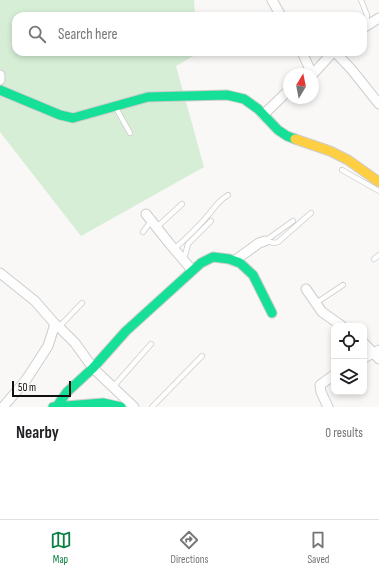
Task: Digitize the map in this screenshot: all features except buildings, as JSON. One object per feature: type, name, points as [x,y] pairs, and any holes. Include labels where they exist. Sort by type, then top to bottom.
[{"type":"street","points":[[272,0],[279,12]]},
{"type":"street","points":[[367,25],[379,18]]},
{"type":"street","points":[[304,56],[309,68]]},
{"type":"street","points":[[319,69],[330,56]]},
{"type":"street","points":[[338,56],[352,70],[379,104]]},
{"type":"street","points":[[0,75],[0,80]]},
{"type":"street","points":[[0,90],[60,115],[74,118],[148,97],[228,94],[244,99],[258,109],[278,130],[287,136],[330,151],[348,160],[379,182]]},
{"type":"street","points":[[264,115],[283,96]]},
{"type":"street","points":[[151,220],[192,270]]},
{"type":"street","points":[[234,261],[259,243],[265,241]]},
{"type":"street","points":[[57,406],[67,392],[93,368],[126,331],[192,270],[201,263],[213,257],[240,263],[254,275],[272,313]]},
{"type":"street","points":[[0,273],[35,301],[57,326],[75,343],[93,368],[134,407]]},
{"type":"street","points":[[306,289],[322,312],[338,323]]},
{"type":"street","points":[[3,407],[26,380],[48,346],[57,326]]},
{"type":"street","points":[[367,346],[377,354]]},
{"type":"street","points":[[367,357],[377,354]]},
{"type":"street","points":[[328,407],[320,392],[320,385],[331,378]]},
{"type":"street","points":[[53,407],[103,403],[121,407]]},
{"type":"lane","points":[[361,0],[366,12]]},
{"type":"lane","points":[[115,107],[130,133]]},
{"type":"lane","points":[[342,170],[379,192]]},
{"type":"lane","points":[[174,249],[217,203],[228,195]]},
{"type":"lane","points":[[143,232],[151,220],[182,204]]},
{"type":"lane","points":[[265,241],[275,243],[278,242],[311,213]]},
{"type":"lane","points":[[183,260],[188,244],[211,221]]},
{"type":"lane","points":[[265,241],[293,221]]},
{"type":"lane","points":[[374,260],[379,255]]},
{"type":"lane","points":[[316,303],[343,285]]},
{"type":"lane","points":[[57,326],[82,303]]},
{"type":"lane","points":[[113,387],[151,344]]},
{"type":"lane","points":[[152,407],[202,356]]},
{"type":"green space","points":[[0,0],[194,0],[195,12],[12,12],[12,56],[194,56],[176,66],[204,167],[81,236],[0,132]]},
{"type":"traffic: fast","points":[[0,90],[60,115],[73,118],[148,97],[227,95],[244,99],[258,109],[278,130],[295,139]]},
{"type":"traffic: fast","points":[[57,406],[67,392],[93,368],[126,331],[201,263],[213,257],[229,259],[240,263],[253,275],[272,313]]},
{"type":"traffic: fast","points":[[53,407],[103,403],[121,407]]},
{"type":"traffic: slow","points":[[295,139],[330,151],[348,160],[379,182]]}]
